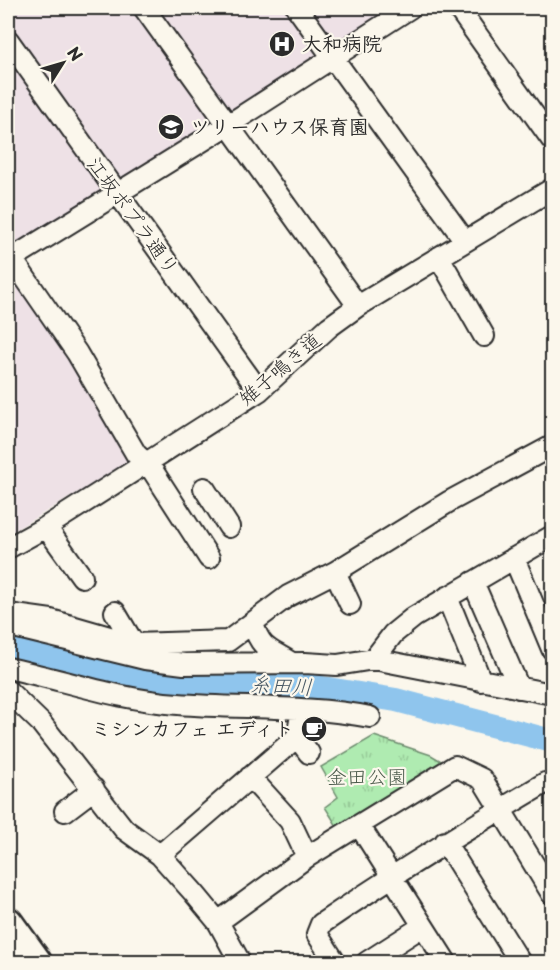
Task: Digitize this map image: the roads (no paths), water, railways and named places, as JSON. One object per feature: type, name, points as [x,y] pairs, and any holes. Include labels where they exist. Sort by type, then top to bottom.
[{"type":"highway","points":[[8,922],[37,963]]},
{"type":"street","points":[[144,8],[358,306]]},
{"type":"street","points":[[297,8],[465,241]]},
{"type":"street","points":[[209,558],[151,468],[136,454],[77,353],[9,257],[117,194],[410,8]]},
{"type":"street","points":[[458,8],[552,140]]},
{"type":"street","name":"江坂ポプラ通り","points":[[8,40],[259,391]]},
{"type":"street","name":"雉子鳴き道","points":[[8,548],[259,391],[329,327],[358,306],[552,189]]},
{"type":"street","points":[[438,257],[484,336]]},
{"type":"street","points":[[8,614],[51,620],[134,644],[228,641],[288,596],[335,572],[450,501],[552,446]]},
{"type":"street","points":[[191,530],[224,519],[204,489]]},
{"type":"street","points":[[46,526],[82,577]]},
{"type":"street","points":[[374,659],[393,634],[414,617],[552,536]]},
{"type":"street","points":[[514,558],[552,649]]},
{"type":"street","points":[[335,572],[350,604]]},
{"type":"street","points":[[473,582],[519,688]]},
{"type":"street","points":[[447,597],[481,681]]},
{"type":"street","points":[[115,612],[134,644]]},
{"type":"street","points":[[253,624],[257,636],[267,650],[292,664]]},
{"type":"street","points":[[8,625],[155,660],[184,664],[337,665],[374,659],[552,694]]},
{"type":"street","points":[[8,668],[132,698],[166,703],[340,711],[370,717]]},
{"type":"street","points":[[12,702],[41,723],[124,829],[160,855],[218,922],[240,963]]},
{"type":"street","points":[[160,855],[297,737],[302,710]]},
{"type":"street","points":[[297,737],[309,753]]},
{"type":"street","points":[[218,922],[307,857],[455,766],[482,779],[552,894]]},
{"type":"street","points":[[250,777],[290,821],[307,857]]},
{"type":"street","points":[[335,963],[317,934],[321,924],[390,876],[445,842],[545,783],[552,783]]},
{"type":"street","points":[[65,812],[94,789]]},
{"type":"street","points":[[359,825],[446,963]]},
{"type":"street","points":[[445,842],[520,963]]},
{"type":"street","points":[[367,963],[423,926]]},
{"type":"waterway","name":"糸田川","points":[[8,647],[109,672],[163,680],[316,687],[396,700],[552,741]]},
{"type":"place","name":"大和病院","points":[[282,44]]},
{"type":"place","name":"ツリーハウス保育園","points":[[171,127]]},
{"type":"place","name":"ミシンカフェ エディト","points":[[314,729]]},
{"type":"park label","name":"金田公園","points":[[367,777]]}]
